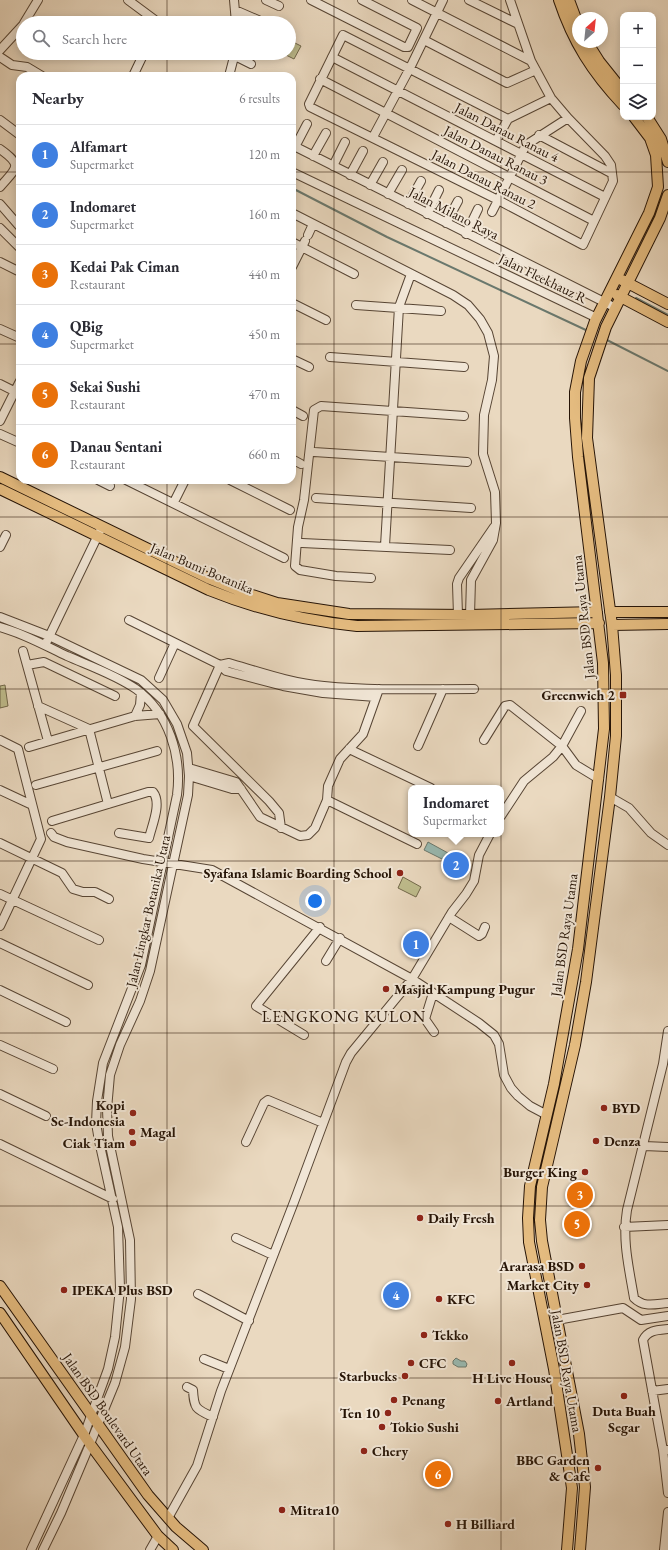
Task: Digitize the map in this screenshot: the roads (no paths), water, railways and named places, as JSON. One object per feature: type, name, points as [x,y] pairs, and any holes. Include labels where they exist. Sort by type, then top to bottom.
[{"type":"main road","points":[[559,0],[572,20]]},
{"type":"main road","points":[[569,0],[572,14]]},
{"type":"main road","points":[[584,48],[595,73],[620,102]]},
{"type":"main road","points":[[591,48],[620,87]]},
{"type":"main road","name":"Jalan BSD Raya Utama","points":[[567,1550],[572,1488],[554,1369],[529,1242],[529,1199],[547,1115],[578,949],[599,779],[605,701],[599,623],[580,482],[575,418],[577,378],[586,345],[596,320],[649,213],[658,187],[656,155],[650,138],[636,120]]},
{"type":"main road","points":[[649,120],[659,134],[668,162]]},
{"type":"main road","name":"Jalan BSD Raya Utama","points":[[580,1550],[585,1487],[578,1434],[548,1275],[540,1220],[542,1187],[575,1045],[591,950],[615,762],[617,709],[612,625],[588,438],[589,378],[606,327],[660,218],[668,195]]},
{"type":"main road","points":[[617,277],[668,304]]},
{"type":"main road","points":[[610,291],[668,322]]},
{"type":"main road","name":"Jalan Bumi Botanika","points":[[0,477],[208,578],[243,592],[277,603],[335,613],[384,615],[470,615],[597,612]]},
{"type":"main road","name":"Jalan Bumi Botanika","points":[[0,489],[225,596],[286,615],[334,624],[389,626],[599,623]]},
{"type":"main road","points":[[610,612],[668,612]]},
{"type":"main road","points":[[334,624],[335,613]]},
{"type":"main road","points":[[612,625],[668,624]]},
{"type":"main road","points":[[578,949],[591,950]]},
{"type":"main road","points":[[535,1278],[548,1275]]},
{"type":"main road","name":"Jalan BSD Boulevard Utara","points":[[0,1286],[148,1495],[189,1539],[204,1550]]},
{"type":"main road","points":[[0,1313],[90,1444],[158,1536],[173,1550]]},
{"type":"street","points":[[29,16],[38,0]]},
{"type":"street","points":[[128,0],[149,16]]},
{"type":"street","points":[[138,7],[143,0]]},
{"type":"street","points":[[234,0],[235,16]]},
{"type":"street","points":[[266,0],[279,6]]},
{"type":"street","points":[[312,0],[404,47],[408,47],[418,29],[362,0]]},
{"type":"street","points":[[412,0],[531,61]]},
{"type":"street","points":[[372,137],[410,68],[443,0]]},
{"type":"street","points":[[469,0],[518,24]]},
{"type":"street","points":[[510,0],[531,61],[551,98],[605,156],[611,165],[613,181],[594,221]]},
{"type":"street","points":[[235,10],[249,16]]},
{"type":"street","points":[[0,50],[16,33]]},
{"type":"street","points":[[320,79],[343,35],[508,119]]},
{"type":"street","points":[[424,40],[507,83],[536,70]]},
{"type":"street","points":[[0,57],[12,65],[27,67],[35,72]]},
{"type":"street","name":"Jalan Danau Ranau 4","points":[[332,57],[605,197]]},
{"type":"street","points":[[135,72],[141,60]]},
{"type":"street","points":[[230,72],[233,60]]},
{"type":"street","points":[[244,60],[250,64]]},
{"type":"street","name":"Jalan Danau Ranau 2","points":[[320,79],[309,102],[310,107],[498,200],[583,245],[594,221]]},
{"type":"street","name":"Jalan Danau Ranau 3","points":[[320,79],[594,221]]},
{"type":"street","points":[[496,141],[508,119],[551,98]]},
{"type":"street","points":[[492,212],[520,154],[526,145],[539,135],[568,118]]},
{"type":"street","points":[[0,120],[16,133]]},
{"type":"street","points":[[296,143],[307,124]]},
{"type":"street","points":[[313,156],[326,133]]},
{"type":"street","points":[[539,135],[611,173]]},
{"type":"street","points":[[333,166],[345,142]]},
{"type":"street","name":"Jalan Milano Raya","points":[[296,147],[466,234],[616,308]]},
{"type":"street","points":[[0,149],[13,158],[16,166],[0,187]]},
{"type":"street","points":[[350,175],[363,151]]},
{"type":"street","points":[[370,185],[383,162]]},
{"type":"street","points":[[388,194],[402,170]]},
{"type":"street","name":"Jalan Fleekhauz R","points":[[296,174],[478,260],[596,320]]},
{"type":"street","points":[[408,204],[421,181]]},
{"type":"street","points":[[427,214],[439,190]]},
{"type":"street","points":[[446,223],[458,201]]},
{"type":"street","points":[[0,204],[16,222]]},
{"type":"street","points":[[466,234],[478,209]]},
{"type":"street","points":[[296,215],[453,295],[468,306],[480,319],[492,346],[494,363],[492,380],[484,415],[483,454],[495,492],[496,523],[493,540],[471,580],[470,615]]},
{"type":"street","points":[[296,260],[313,224]]},
{"type":"street","points":[[0,228],[16,244]]},
{"type":"street","points":[[296,242],[305,241],[354,274]]},
{"type":"street","points":[[0,262],[16,270]]},
{"type":"street","points":[[385,546],[400,307],[412,274]]},
{"type":"street","points":[[296,305],[326,320]]},
{"type":"street","points":[[356,305],[441,311]]},
{"type":"street","points":[[0,328],[16,336]]},
{"type":"street","points":[[330,357],[464,367]]},
{"type":"street","points":[[296,361],[309,367]]},
{"type":"street","points":[[0,384],[16,392]]},
{"type":"street","points":[[0,420],[16,395]]},
{"type":"street","points":[[371,578],[336,576],[300,570],[294,563],[298,546],[298,527],[304,500],[312,413],[316,408],[321,406],[464,416]]},
{"type":"street","points":[[296,412],[303,416]]},
{"type":"street","points":[[0,434],[16,442]]},
{"type":"street","points":[[314,452],[467,462]]},
{"type":"street","points":[[296,461],[301,464]]},
{"type":"street","points":[[106,484],[110,486]]},
{"type":"street","points":[[135,484],[174,502],[284,558]]},
{"type":"street","points":[[174,502],[183,484]]},
{"type":"street","points":[[238,484],[290,510]]},
{"type":"street","points":[[316,498],[471,508]]},
{"type":"street","points":[[458,614],[457,584],[459,578],[496,523]]},
{"type":"street","points":[[44,645],[102,527]]},
{"type":"street","points":[[0,547],[6,536]]},
{"type":"street","points":[[302,543],[450,550]]},
{"type":"street","name":"Jalan Lingkar Botanika Utara","points":[[0,617],[49,636],[130,673],[156,692],[164,700],[177,724],[185,744],[189,768],[188,795],[150,971],[140,1001],[116,1055],[108,1086],[106,1121],[108,1136],[130,1240],[131,1298],[125,1348],[114,1383],[90,1444],[61,1513],[43,1550]]},
{"type":"street","points":[[129,620],[220,665],[226,671],[283,686],[323,693],[376,697]]},
{"type":"street","name":"Jalan Lingkar Botanika Utara","points":[[0,627],[19,633],[120,680],[141,693],[160,714],[176,752],[179,775],[177,795],[141,965],[130,997],[103,1063],[96,1101],[99,1141],[113,1199],[118,1227],[120,1258],[118,1316],[108,1369],[84,1435],[31,1550]]},
{"type":"street","points":[[159,678],[175,643]]},
{"type":"street","points":[[23,651],[48,741]]},
{"type":"street","points":[[27,666],[44,662],[115,696]]},
{"type":"street","points":[[220,665],[229,663],[285,680],[323,686],[379,689],[474,689]]},
{"type":"street","points":[[220,665],[193,726],[269,801],[279,813],[281,828]]},
{"type":"street","points":[[189,768],[236,782],[260,817],[300,836],[308,835],[315,828],[327,800],[328,786],[340,759],[363,734],[379,689]]},
{"type":"street","points":[[418,746],[443,689]]},
{"type":"street","points":[[135,716],[140,705],[141,693]]},
{"type":"street","points":[[484,740],[507,705],[562,746],[576,765],[599,779]]},
{"type":"street","points":[[38,706],[89,729]]},
{"type":"street","points":[[504,811],[524,781],[553,757],[562,746],[581,711]]},
{"type":"street","points":[[30,747],[135,716],[160,714]]},
{"type":"street","points":[[89,729],[108,804]]},
{"type":"street","points":[[0,740],[18,749],[41,839],[0,926]]},
{"type":"street","points":[[349,748],[425,785]]},
{"type":"street","points":[[36,785],[156,751]]},
{"type":"street","points":[[189,776],[232,789],[241,789]]},
{"type":"street","points":[[0,790],[32,805]]},
{"type":"street","points":[[52,821],[148,792],[153,792],[156,796],[157,804],[149,838],[119,833]]},
{"type":"street","points":[[610,797],[629,808],[651,833],[668,845]]},
{"type":"street","points":[[327,800],[417,844]]},
{"type":"street","points":[[51,833],[54,837],[67,842],[163,863],[212,870],[340,938],[412,979],[479,1023],[494,1036],[499,1044],[504,1076],[511,1088],[530,1106],[547,1115]]},
{"type":"street","points":[[168,1518],[197,1466],[229,1369],[249,1321],[350,1053],[412,979],[474,881],[479,854],[488,837]]},
{"type":"street","points":[[0,843],[62,873],[73,889],[83,892],[95,892],[109,899]]},
{"type":"street","points":[[0,894],[99,940]]},
{"type":"street","points":[[450,917],[479,936],[482,934],[486,926]]},
{"type":"street","points":[[304,1035],[256,1006],[320,927]]},
{"type":"street","points":[[326,962],[340,938]]},
{"type":"street","points":[[0,943],[88,985]]},
{"type":"street","points":[[0,990],[66,1022]]},
{"type":"street","points":[[433,993],[426,1019],[434,1032]]},
{"type":"street","points":[[130,997],[140,1001]]},
{"type":"street","points":[[668,1032],[665,1065],[627,1210],[624,1227],[624,1247],[634,1298],[639,1304],[647,1305],[668,1303]]},
{"type":"street","points":[[0,1044],[53,1069]]},
{"type":"street","points":[[0,1094],[46,1116]]},
{"type":"street","points":[[246,1142],[265,1102],[268,1100],[323,1123]]},
{"type":"street","points":[[0,1144],[113,1199]]},
{"type":"street","points":[[644,1146],[668,1147]]},
{"type":"street","points":[[624,1227],[668,1224]]},
{"type":"street","points":[[236,1238],[273,1255]]},
{"type":"street","points":[[198,1294],[249,1321]]},
{"type":"street","points":[[557,1320],[623,1308],[641,1320],[668,1316]]},
{"type":"street","points":[[668,1329],[652,1331],[646,1335],[643,1340],[652,1391],[666,1450],[668,1493]]},
{"type":"street","points":[[204,1359],[229,1369]]},
{"type":"street","points":[[187,1387],[193,1390],[192,1397],[197,1408],[213,1416]]},
{"type":"street","points":[[652,1391],[668,1389]]},
{"type":"street","points":[[664,1550],[668,1512]]},
{"type":"street","points":[[150,1550],[158,1536]]},
{"type":"water","points":[[428,842],[448,853],[444,860],[424,850]]},
{"type":"water","points":[[456,1358],[461,1361],[465,1361],[467,1364],[466,1367],[458,1367],[453,1364],[453,1361]]},
{"type":"waterway","points":[[296,190],[387,237],[588,331]]},
{"type":"waterway","points":[[636,298],[668,315]]},
{"type":"waterway","points":[[605,339],[668,371]]},
{"type":"place","name":"Greenwich 2","points":[[623,695]]},
{"type":"place","name":"Indomaret","points":[[456,865]]},
{"type":"place","name":"Syafana Islamic Boarding School","points":[[400,873]]},
{"type":"place","name":"Alfamart","points":[[416,944]]},
{"type":"place","name":"Masjid Kampung Pugur","points":[[386,989]]},
{"type":"place","name":"BYD","points":[[604,1108]]},
{"type":"place","name":"Kopi Se-Indonesia","points":[[133,1113]]},
{"type":"place","name":"Magal","points":[[132,1132]]},
{"type":"place","name":"Denza","points":[[596,1141]]},
{"type":"place","name":"Ciak Tiam","points":[[133,1143]]},
{"type":"place","name":"Burger King","points":[[585,1172]]},
{"type":"place","name":"Kedai Pak Ciman","points":[[580,1195]]},
{"type":"place","name":"Daily Fresh","points":[[420,1218]]},
{"type":"place","name":"Sekai Sushi","points":[[577,1224]]},
{"type":"place","name":"Ararasa BSD","points":[[582,1266]]},
{"type":"place","name":"Market City","points":[[587,1285]]},
{"type":"place","name":"IPEKA Plus BSD","points":[[64,1290]]},
{"type":"place","name":"QBig","points":[[396,1295]]},
{"type":"place","name":"KFC","points":[[439,1299]]},
{"type":"place","name":"Tekko","points":[[424,1335]]},
{"type":"place","name":"CFC","points":[[411,1363]]},
{"type":"place","name":"H Live House","points":[[512,1363]]},
{"type":"place","name":"Starbucks","points":[[405,1376]]},
{"type":"place","name":"Duta Buah Segar","points":[[624,1396]]},
{"type":"place","name":"Penang","points":[[394,1400]]},
{"type":"place","name":"Artland","points":[[498,1401]]},
{"type":"place","name":"Ten 10","points":[[388,1413]]},
{"type":"place","name":"Tokio Sushi","points":[[382,1427]]},
{"type":"place","name":"Chery","points":[[364,1451]]},
{"type":"place","name":"BBC Garden & Cafe","points":[[598,1468]]},
{"type":"place","name":"Danau Sentani","points":[[438,1474]]},
{"type":"place","name":"Mitra10","points":[[282,1510]]},
{"type":"place","name":"H Billiard","points":[[448,1524]]},
{"type":"district","name":"LENGKONG KULON","points":[[344,1016]]}]
